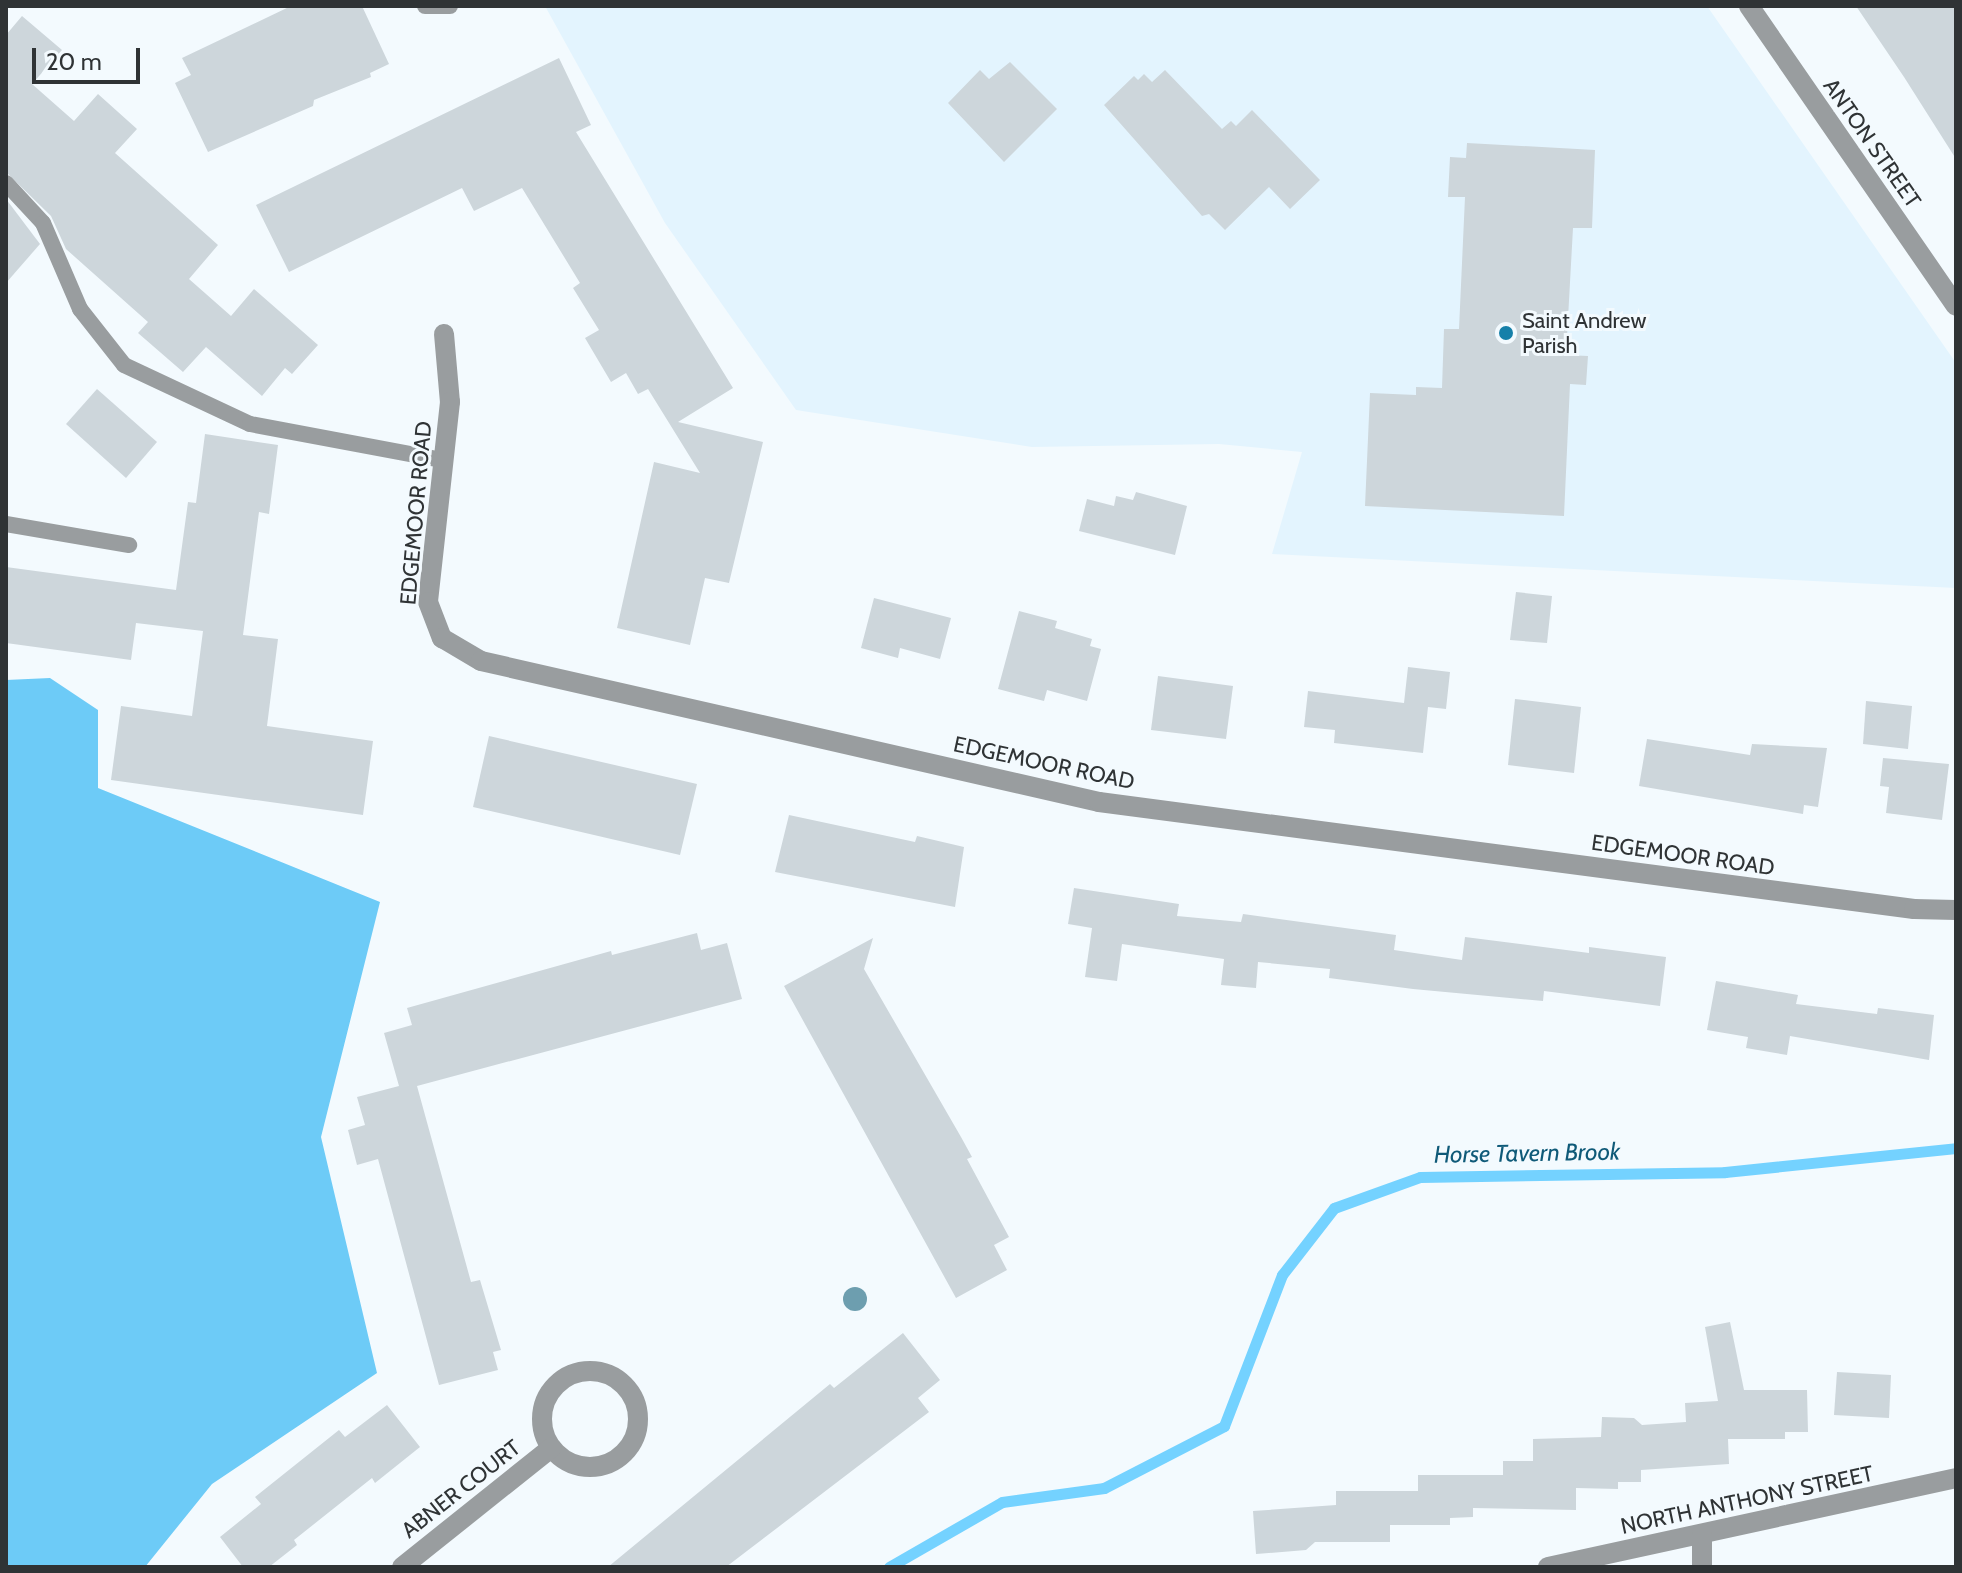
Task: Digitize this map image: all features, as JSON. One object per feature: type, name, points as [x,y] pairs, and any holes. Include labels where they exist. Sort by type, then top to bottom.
[{"type":"street","name":"ANTON STREET","points":[[1749,6],[1956,306]]},
{"type":"street","name":"EDGEMOOR ROAD","points":[[444,334],[450,402],[428,602],[442,638],[481,661],[1099,802],[1914,909],[1956,910]]},
{"type":"street","name":"ABNER COURT","points":[[591,1371],[624,1385],[638,1417],[627,1450],[598,1467],[580,1467],[551,1448],[544,1436],[543,1408],[558,1383],[591,1371]]},
{"type":"street","name":"ABNER COURT","points":[[402,1567],[551,1448]]},
{"type":"street","name":"NORTH ANTHONY STREET","points":[[1548,1567],[1956,1478]]},
{"type":"street","points":[[1702,1534],[1702,1567]]},
{"type":"lane","points":[[425,6],[450,6]]},
{"type":"lane","points":[[6,183],[43,223],[80,309],[124,365],[250,424],[443,460]]},
{"type":"lane","points":[[6,524],[129,545]]},
{"type":"shaded area","points":[[545,6],[1707,6],[1956,363],[1956,588],[1272,554],[1302,452],[1219,444],[1032,447],[796,410],[665,223]]},
{"type":"shaded area","points":[[50,678],[98,710],[98,788],[380,902],[321,1137],[377,1373],[212,1484],[145,1567],[6,1567],[6,680]]},
{"type":"building","points":[[291,6],[362,6],[389,64],[370,73],[371,77],[314,100],[313,106],[208,152],[175,83],[191,75],[182,58]]},
{"type":"building","points":[[1856,6],[1956,6],[1956,159],[1904,77]]},
{"type":"building","points":[[22,16],[62,50],[32,84],[74,121],[98,94],[137,129],[115,153],[218,245],[189,279],[231,316],[254,289],[318,345],[292,374],[285,368],[262,396],[206,347],[183,372],[138,333],[148,322],[66,249],[51,216],[6,172],[6,35]]},
{"type":"building","points":[[559,58],[591,125],[576,132],[733,388],[678,422],[763,442],[729,583],[705,578],[690,645],[617,628],[654,462],[700,473],[648,389],[638,394],[626,373],[611,382],[585,338],[599,330],[573,288],[580,283],[522,188],[474,211],[462,188],[289,272],[256,205]]},
{"type":"building","points":[[1010,62],[1057,109],[1004,162],[948,103],[980,70],[989,79]]},
{"type":"building","points":[[1165,70],[1222,129],[1231,121],[1236,126],[1252,110],[1320,180],[1290,209],[1269,187],[1225,230],[1209,214],[1202,216],[1104,105],[1134,76],[1138,80],[1144,74],[1152,82]]},
{"type":"building","name":"Saint Andrew Parish","points":[[1467,143],[1595,150],[1592,228],[1573,228],[1566,355],[1588,356],[1586,385],[1570,384],[1564,516],[1365,506],[1370,393],[1416,395],[1416,387],[1442,388],[1444,329],[1459,329],[1465,197],[1448,197],[1450,157],[1466,158]]},
{"type":"building","points":[[6,199],[40,244],[6,283]]},
{"type":"building","points":[[97,389],[157,442],[126,478],[66,424]]},
{"type":"building","points":[[205,434],[278,445],[269,514],[259,512],[243,635],[278,639],[267,726],[373,741],[363,815],[111,780],[121,706],[192,716],[203,631],[136,623],[131,660],[6,643],[6,567],[176,590],[188,502],[196,503]]},
{"type":"building","points":[[1136,492],[1187,506],[1175,555],[1079,531],[1087,499],[1114,506],[1116,496],[1133,500]]},
{"type":"building","points":[[1516,592],[1552,596],[1547,643],[1510,640]]},
{"type":"building","points":[[874,598],[951,618],[940,659],[900,648],[898,658],[861,648]]},
{"type":"building","points":[[1019,611],[1057,621],[1055,628],[1092,639],[1090,646],[1101,649],[1087,701],[1047,690],[1044,701],[998,689]]},
{"type":"building","points":[[1408,667],[1450,672],[1446,709],[1428,707],[1423,753],[1334,743],[1335,730],[1304,727],[1308,691],[1404,703]]},
{"type":"building","points":[[1158,676],[1233,686],[1226,739],[1151,730]]},
{"type":"building","points":[[1515,699],[1581,707],[1574,773],[1508,765]]},
{"type":"building","points":[[1866,701],[1912,706],[1908,749],[1863,744]]},
{"type":"building","points":[[489,736],[697,784],[680,855],[473,807]]},
{"type":"building","points":[[1647,739],[1750,755],[1752,744],[1827,748],[1818,807],[1804,805],[1803,814],[1639,786]]},
{"type":"building","points":[[1883,758],[1949,764],[1942,820],[1886,813],[1889,787],[1880,786]]},
{"type":"building","points":[[789,815],[915,842],[917,836],[964,847],[955,907],[775,872]]},
{"type":"building","points":[[1074,888],[1179,904],[1177,916],[1241,922],[1243,914],[1396,935],[1394,950],[1462,960],[1465,937],[1589,953],[1589,947],[1666,957],[1660,1006],[1544,991],[1543,1001],[1413,989],[1329,978],[1330,969],[1258,962],[1256,988],[1221,985],[1224,959],[1122,944],[1117,981],[1085,977],[1092,928],[1068,924]]},
{"type":"building","points":[[697,933],[701,950],[727,943],[742,999],[417,1086],[471,1282],[480,1280],[501,1350],[493,1352],[498,1370],[439,1385],[378,1159],[357,1165],[348,1130],[365,1125],[357,1097],[399,1086],[384,1033],[412,1025],[407,1008],[611,951],[612,955]]},
{"type":"building","points":[[873,938],[864,969],[972,1157],[967,1159],[1009,1237],[994,1245],[1007,1270],[956,1298],[784,986]]},
{"type":"building","points":[[1716,981],[1798,995],[1796,1004],[1877,1014],[1878,1008],[1934,1015],[1929,1060],[1790,1036],[1787,1055],[1746,1048],[1748,1037],[1707,1030]]},
{"type":"building","points":[[1730,1322],[1744,1390],[1807,1390],[1808,1432],[1785,1432],[1785,1439],[1728,1439],[1729,1464],[1641,1470],[1641,1482],[1618,1482],[1618,1489],[1576,1488],[1576,1510],[1473,1508],[1473,1517],[1450,1518],[1450,1525],[1390,1525],[1390,1542],[1315,1542],[1306,1550],[1256,1554],[1253,1511],[1336,1505],[1336,1491],[1418,1491],[1418,1475],[1503,1475],[1503,1461],[1533,1461],[1533,1439],[1601,1437],[1602,1417],[1634,1418],[1642,1425],[1686,1422],[1685,1403],[1718,1401],[1705,1327]]},
{"type":"building","points":[[903,1333],[940,1380],[918,1398],[929,1412],[726,1567],[608,1567],[830,1384],[834,1388]]},
{"type":"building","points":[[1837,1372],[1891,1375],[1889,1418],[1834,1415]]},
{"type":"building","points":[[387,1405],[420,1447],[375,1483],[372,1478],[294,1540],[297,1545],[269,1567],[243,1567],[220,1537],[261,1504],[255,1497],[339,1430],[345,1437]]},
{"type":"waterway","name":"Horse Tavern Brook","points":[[889,1567],[1002,1502],[1104,1488],[1224,1426],[1282,1275],[1334,1208],[1420,1177],[1725,1172],[1956,1148]]},
{"type":"place","name":"Saint Andrew Parish","points":[[1506,333]]}]
